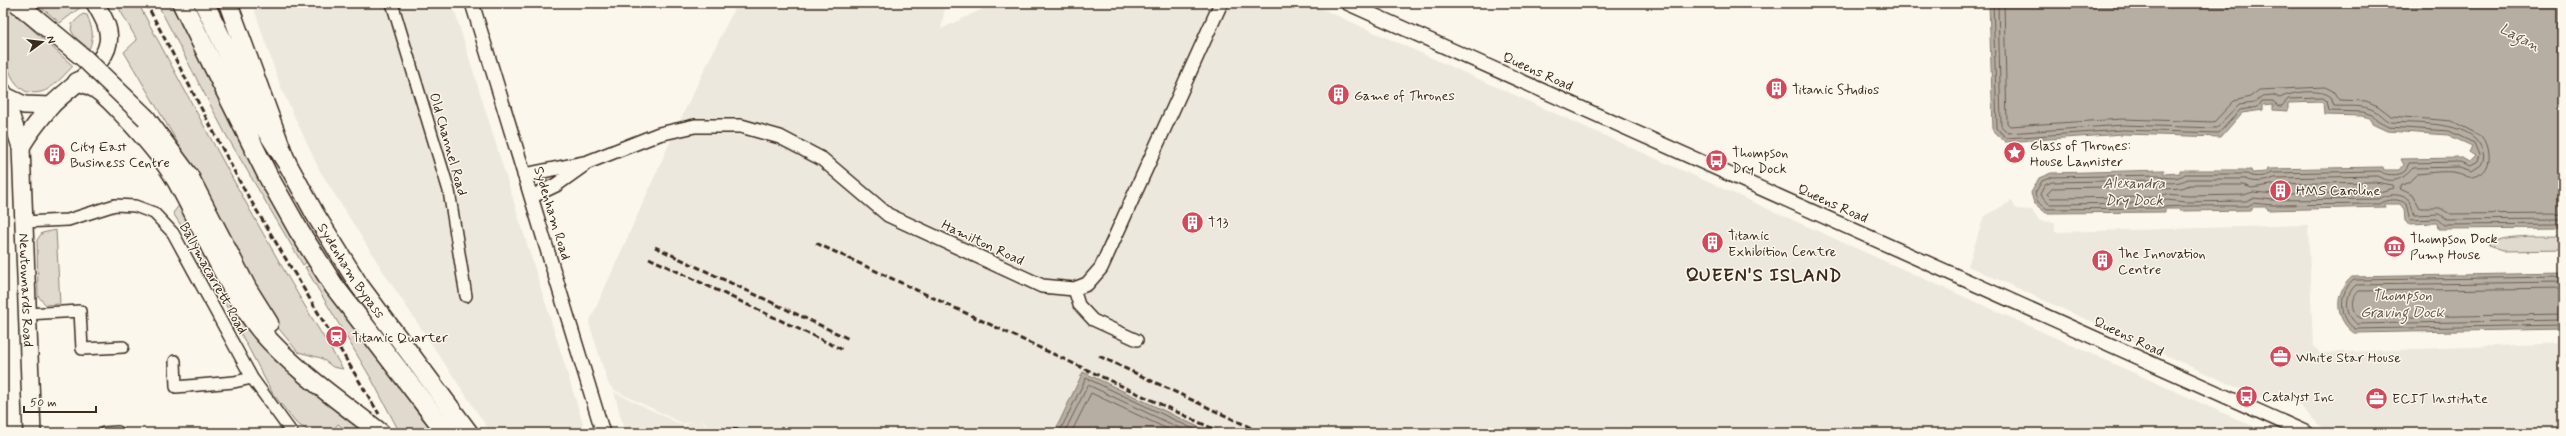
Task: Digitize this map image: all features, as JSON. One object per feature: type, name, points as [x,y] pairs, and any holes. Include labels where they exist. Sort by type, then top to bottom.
[{"type":"highway","points":[[17,3],[85,59],[146,118],[189,176],[258,307],[280,338],[321,385]]},
{"type":"highway","points":[[182,3],[268,176],[299,231],[339,293],[447,433]]},
{"type":"highway","points":[[204,3],[262,123],[286,160]]},
{"type":"highway","name":"Sydenham Bypass","points":[[228,3],[286,160],[358,285],[469,433]]},
{"type":"highway","points":[[77,82],[84,83],[100,92],[150,144],[175,180],[218,264],[245,310],[280,351],[381,433]]},
{"type":"main road","name":"Newtownards Road","points":[[21,147],[30,130],[44,117],[51,106],[100,61],[109,41],[106,22],[95,3]]},
{"type":"main road","name":"Newtownards Road","points":[[4,94],[21,147],[32,433]]},
{"type":"main road","points":[[4,94],[24,105],[51,106]]},
{"type":"street","name":"Old Channel Road","points":[[392,3],[448,191],[466,296]]},
{"type":"street","name":"Sydenham Road","points":[[472,3],[603,433]]},
{"type":"street","points":[[1137,340],[1093,320],[1078,305],[1074,289],[1087,284],[1100,268],[1221,3]]},
{"type":"street","name":"Queens Road","points":[[1346,3],[2307,433]]},
{"type":"street","name":"Hamilton Road","points":[[524,175],[588,162],[659,134],[695,126],[741,126],[780,137],[822,159],[888,214],[1042,286],[1065,290],[1074,289]]},
{"type":"street","name":"Hamilton Road","points":[[531,197],[556,184],[588,162]]},
{"type":"street","name":"Ballymacarrett Road","points":[[23,222],[68,220],[115,205],[135,206],[154,213],[173,233],[252,378],[292,433]]},
{"type":"street","points":[[27,314],[80,311],[82,349],[123,347]]},
{"type":"street","points":[[175,361],[176,387],[234,382],[252,378]]},
{"type":"street","points":[[104,433],[118,432]]},
{"type":"shaded area","points":[[3,3],[73,66],[52,87],[40,92],[28,92],[17,84],[11,75],[7,64],[3,39]]},
{"type":"shaded area","points":[[36,3],[79,3],[81,7],[60,23]]},
{"type":"shaded area","points":[[116,3],[138,3],[263,233],[343,369],[333,367],[321,358],[298,352],[275,324],[198,177],[124,52],[137,40]]},
{"type":"shaded area","points":[[157,3],[173,3],[308,261],[303,265],[225,133]]},
{"type":"shaded area","points":[[252,3],[452,3],[586,433],[491,433],[388,279],[320,171],[281,88]]},
{"type":"shaded area","points":[[737,3],[946,3],[941,29],[995,3],[1309,3],[2268,433],[715,433],[699,418],[712,433],[625,433],[614,392],[684,426],[692,420],[684,424],[614,390],[608,383],[589,323],[681,118]]},
{"type":"shaded area","points":[[83,14],[87,15],[92,32],[92,40],[89,49],[75,37],[71,30],[72,24]]},
{"type":"shaded area","points":[[2012,201],[2016,209],[2032,210],[2040,221],[2055,222],[2055,232],[2308,225],[2313,345],[2320,353],[2563,343],[2563,433],[2334,433],[2322,428],[2296,402],[2267,401],[1968,266],[1984,216]]},
{"type":"shaded area","points":[[180,204],[202,247],[209,271],[241,322],[292,376],[363,433],[343,433],[344,429],[338,424],[331,433],[312,433],[296,423],[273,394],[197,251],[173,213]]},
{"type":"shaded area","points":[[56,230],[60,304],[46,305],[38,296],[37,240],[42,233]]},
{"type":"shaded area","points":[[2563,236],[2563,250],[2503,251],[2488,246],[2494,242],[2512,237]]},
{"type":"shaded area","points":[[311,266],[417,412],[434,433],[400,433],[372,380],[305,267]]},
{"type":"water","points":[[1989,3],[2563,3],[2563,228],[2438,229],[2437,223],[2408,224],[2405,221],[2404,209],[2400,204],[2385,204],[2385,207],[2268,210],[2267,207],[2252,207],[2252,210],[2180,211],[2179,209],[2165,209],[2165,212],[2046,213],[2034,203],[2031,193],[2039,178],[2051,173],[2164,170],[2164,174],[2180,173],[2180,170],[2251,170],[2252,173],[2267,172],[2268,169],[2383,167],[2384,170],[2400,170],[2404,165],[2401,159],[2462,158],[2469,162],[2475,156],[2469,152],[2472,146],[2448,135],[2387,131],[2374,125],[2370,118],[2362,116],[2324,115],[2323,102],[2288,103],[2288,111],[2273,110],[2273,104],[2263,105],[2263,110],[2242,113],[2221,137],[2123,134],[2005,142],[1993,130]]},
{"type":"water","name":"Thompson Graving Dock","points":[[2563,273],[2563,329],[2354,333],[2347,327],[2340,313],[2339,298],[2346,283],[2352,277]]},
{"type":"water","points":[[1083,372],[1211,433],[1054,433]]},
{"type":"railway","points":[[146,3],[242,186],[379,414]]},
{"type":"railway","points":[[816,243],[1222,433]]},
{"type":"railway","points":[[655,247],[849,339]]},
{"type":"railway","points":[[649,258],[843,350]]},
{"type":"railway","points":[[1099,356],[1262,433]]},
{"type":"railway","points":[[733,428],[744,433]]},
{"type":"place","name":"Titanic Studios","points":[[1776,89]]},
{"type":"place","name":"Game of Thrones","points":[[1338,95]]},
{"type":"place","name":"Glass of Thrones: House Lannister","points":[[2015,153]]},
{"type":"place","name":"City East Business Centre","points":[[54,154]]},
{"type":"place","name":"Thompson Dry Dock","points":[[1716,160]]},
{"type":"place","name":"HMS Caroline","points":[[2281,190]]},
{"type":"place","name":"T13","points":[[1192,222]]},
{"type":"place","name":"Titanic Exhibition Centre","points":[[1712,243]]},
{"type":"place","name":"Thompson Dock Pump House","points":[[2394,246]]},
{"type":"place","name":"The Innovation Centre","points":[[2103,261]]},
{"type":"place","name":"Titanic Quarter","points":[[336,337]]},
{"type":"place","name":"White Star House","points":[[2281,357]]},
{"type":"place","name":"Catalyst Inc","points":[[2247,396]]},
{"type":"place","name":"ECIT Institute","points":[[2377,398]]},
{"type":"district","name":"QUEEN'S ISLAND","points":[[1764,275]]},
{"type":"water label","name":"Lagan","points":[[2520,37]]},
{"type":"water label","name":"Alexandra Dry Dock","points":[[2134,192]]}]
